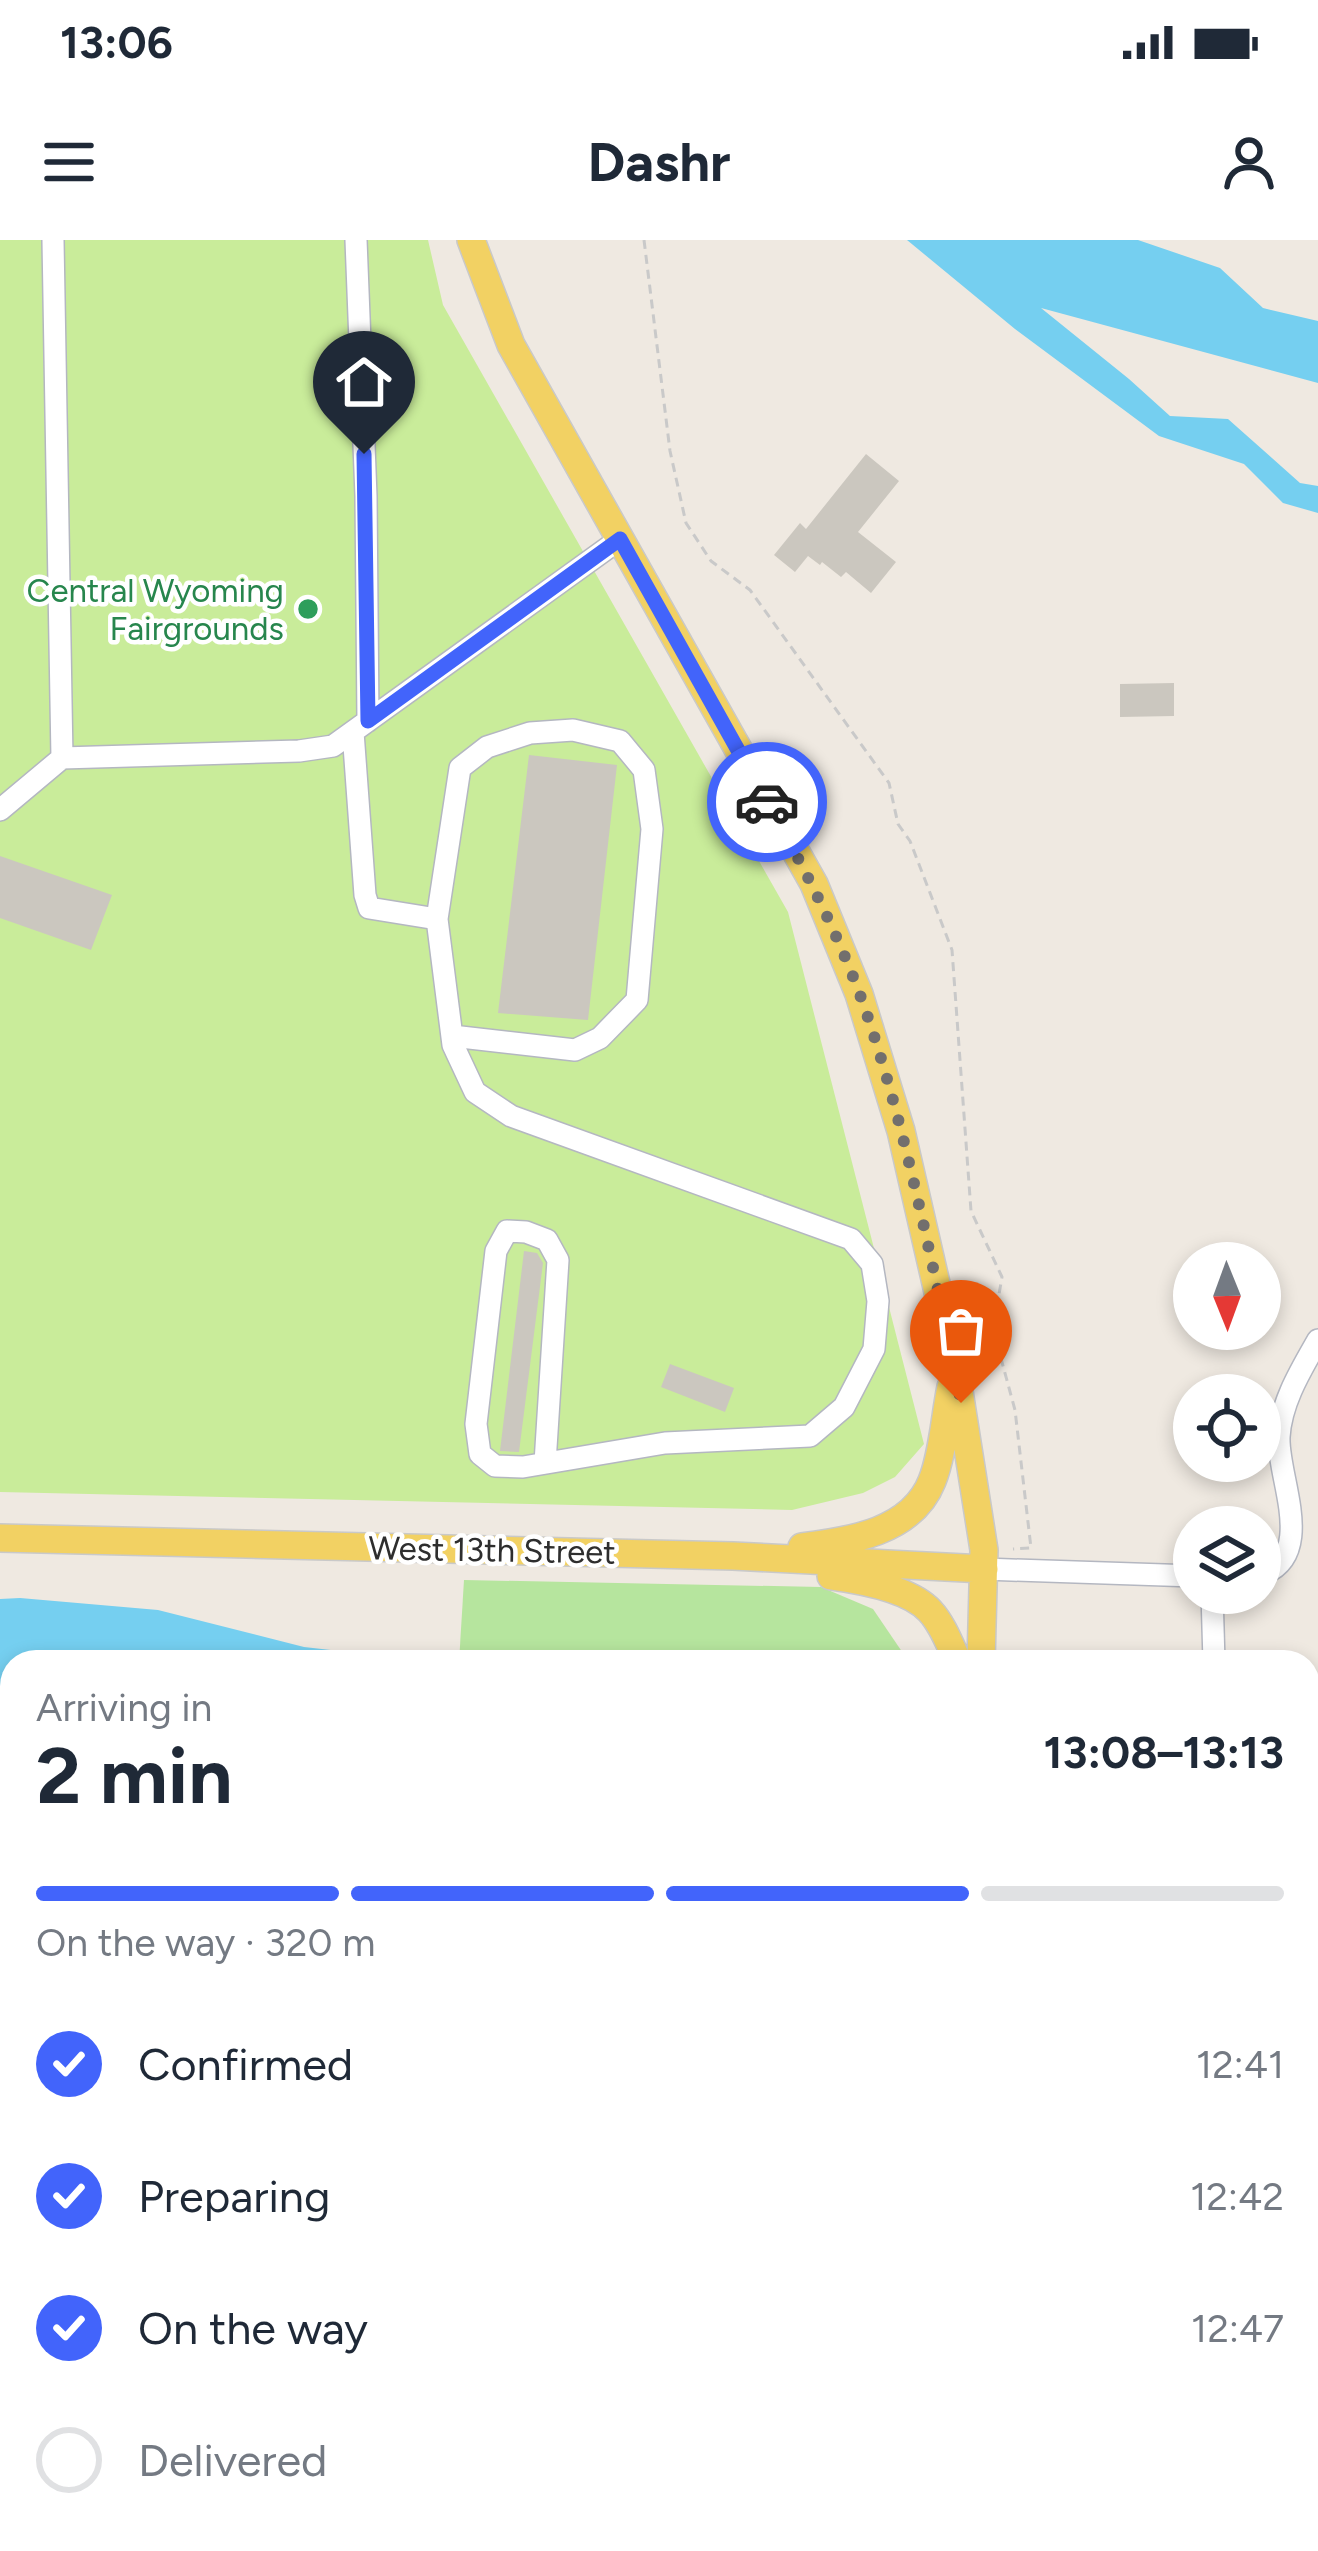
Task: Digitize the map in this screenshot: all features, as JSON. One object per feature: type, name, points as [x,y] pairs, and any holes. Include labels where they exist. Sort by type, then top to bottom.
[{"type":"main road","points":[[471,240],[511,345],[814,884],[860,994],[901,1132],[955,1366],[985,1569],[982,1650]]},
{"type":"main road","points":[[733,1556],[846,1541],[886,1528],[920,1503],[933,1480],[955,1366]]},
{"type":"main road","name":"West 13th Street","points":[[0,1538],[733,1556],[985,1569]]},
{"type":"main road","points":[[733,1556],[860,1580],[899,1593],[928,1608],[953,1650]]},
{"type":"street","points":[[52,240],[62,758]]},
{"type":"street","points":[[356,240],[366,496],[360,727],[364,896],[369,908],[437,920]]},
{"type":"street","points":[[0,810],[62,758],[333,746],[620,539]]},
{"type":"street","points":[[452,1036],[575,1051],[600,1038],[637,1000],[652,829],[644,770],[620,741],[572,730],[530,733],[487,747],[460,768],[437,920],[453,1045],[475,1092],[511,1116],[851,1239],[872,1264],[878,1301],[874,1349],[844,1407],[810,1436],[665,1443],[545,1463],[495,1466],[480,1454],[476,1424],[496,1251],[507,1232],[526,1232],[548,1240],[558,1260],[545,1463]]},
{"type":"street","points":[[1281,1560],[1292,1522],[1278,1442],[1280,1424],[1295,1381],[1318,1340]]},
{"type":"street","points":[[985,1569],[1173,1575]]},
{"type":"street","points":[[1213,1614],[1214,1650]]},
{"type":"path","points":[[644,240],[670,451],[686,523],[711,561],[750,590],[889,782],[898,824],[910,841],[952,950],[971,1210],[1002,1277],[993,1329],[1015,1410],[1031,1548]]},
{"type":"green space","name":"Central Wyoming Fairgrounds","points":[[0,240],[428,240],[443,305],[788,912],[924,1444],[895,1477],[863,1493],[792,1510],[0,1492]]},
{"type":"green space","points":[[464,1580],[821,1587],[873,1609],[901,1650],[460,1650]]},
{"type":"water","points":[[907,240],[1138,240],[1220,268],[1263,308],[1318,321],[1318,383],[1041,308],[1170,416],[1228,419],[1300,483],[1318,486],[1318,513],[1283,503],[1244,464],[1159,436],[1015,329]]},
{"type":"water","points":[[0,1599],[158,1610],[331,1650],[0,1650]]},
{"type":"building","points":[[866,454],[899,481],[858,532],[896,562],[871,593],[846,572],[841,577],[808,556],[795,572],[774,555],[800,523],[806,529]]},
{"type":"building","points":[[1174,683],[1174,716],[1120,717],[1120,684]]},
{"type":"building","points":[[529,755],[617,765],[588,1020],[498,1013]]},
{"type":"building","points":[[0,856],[112,895],[91,950],[0,918]]},
{"type":"building","points":[[524,1251],[537,1253],[543,1263],[519,1452],[500,1451]]},
{"type":"building","points":[[670,1364],[734,1388],[725,1412],[661,1387]]},
{"type":"way so far","points":[[767,802],[814,884],[860,994],[901,1132],[961,1403]]},
{"type":"place","name":"Central Wyoming Fairgrounds","points":[[308,609]]},
{"type":"route","points":[[364,454],[368,721],[620,539],[767,802]]}]
